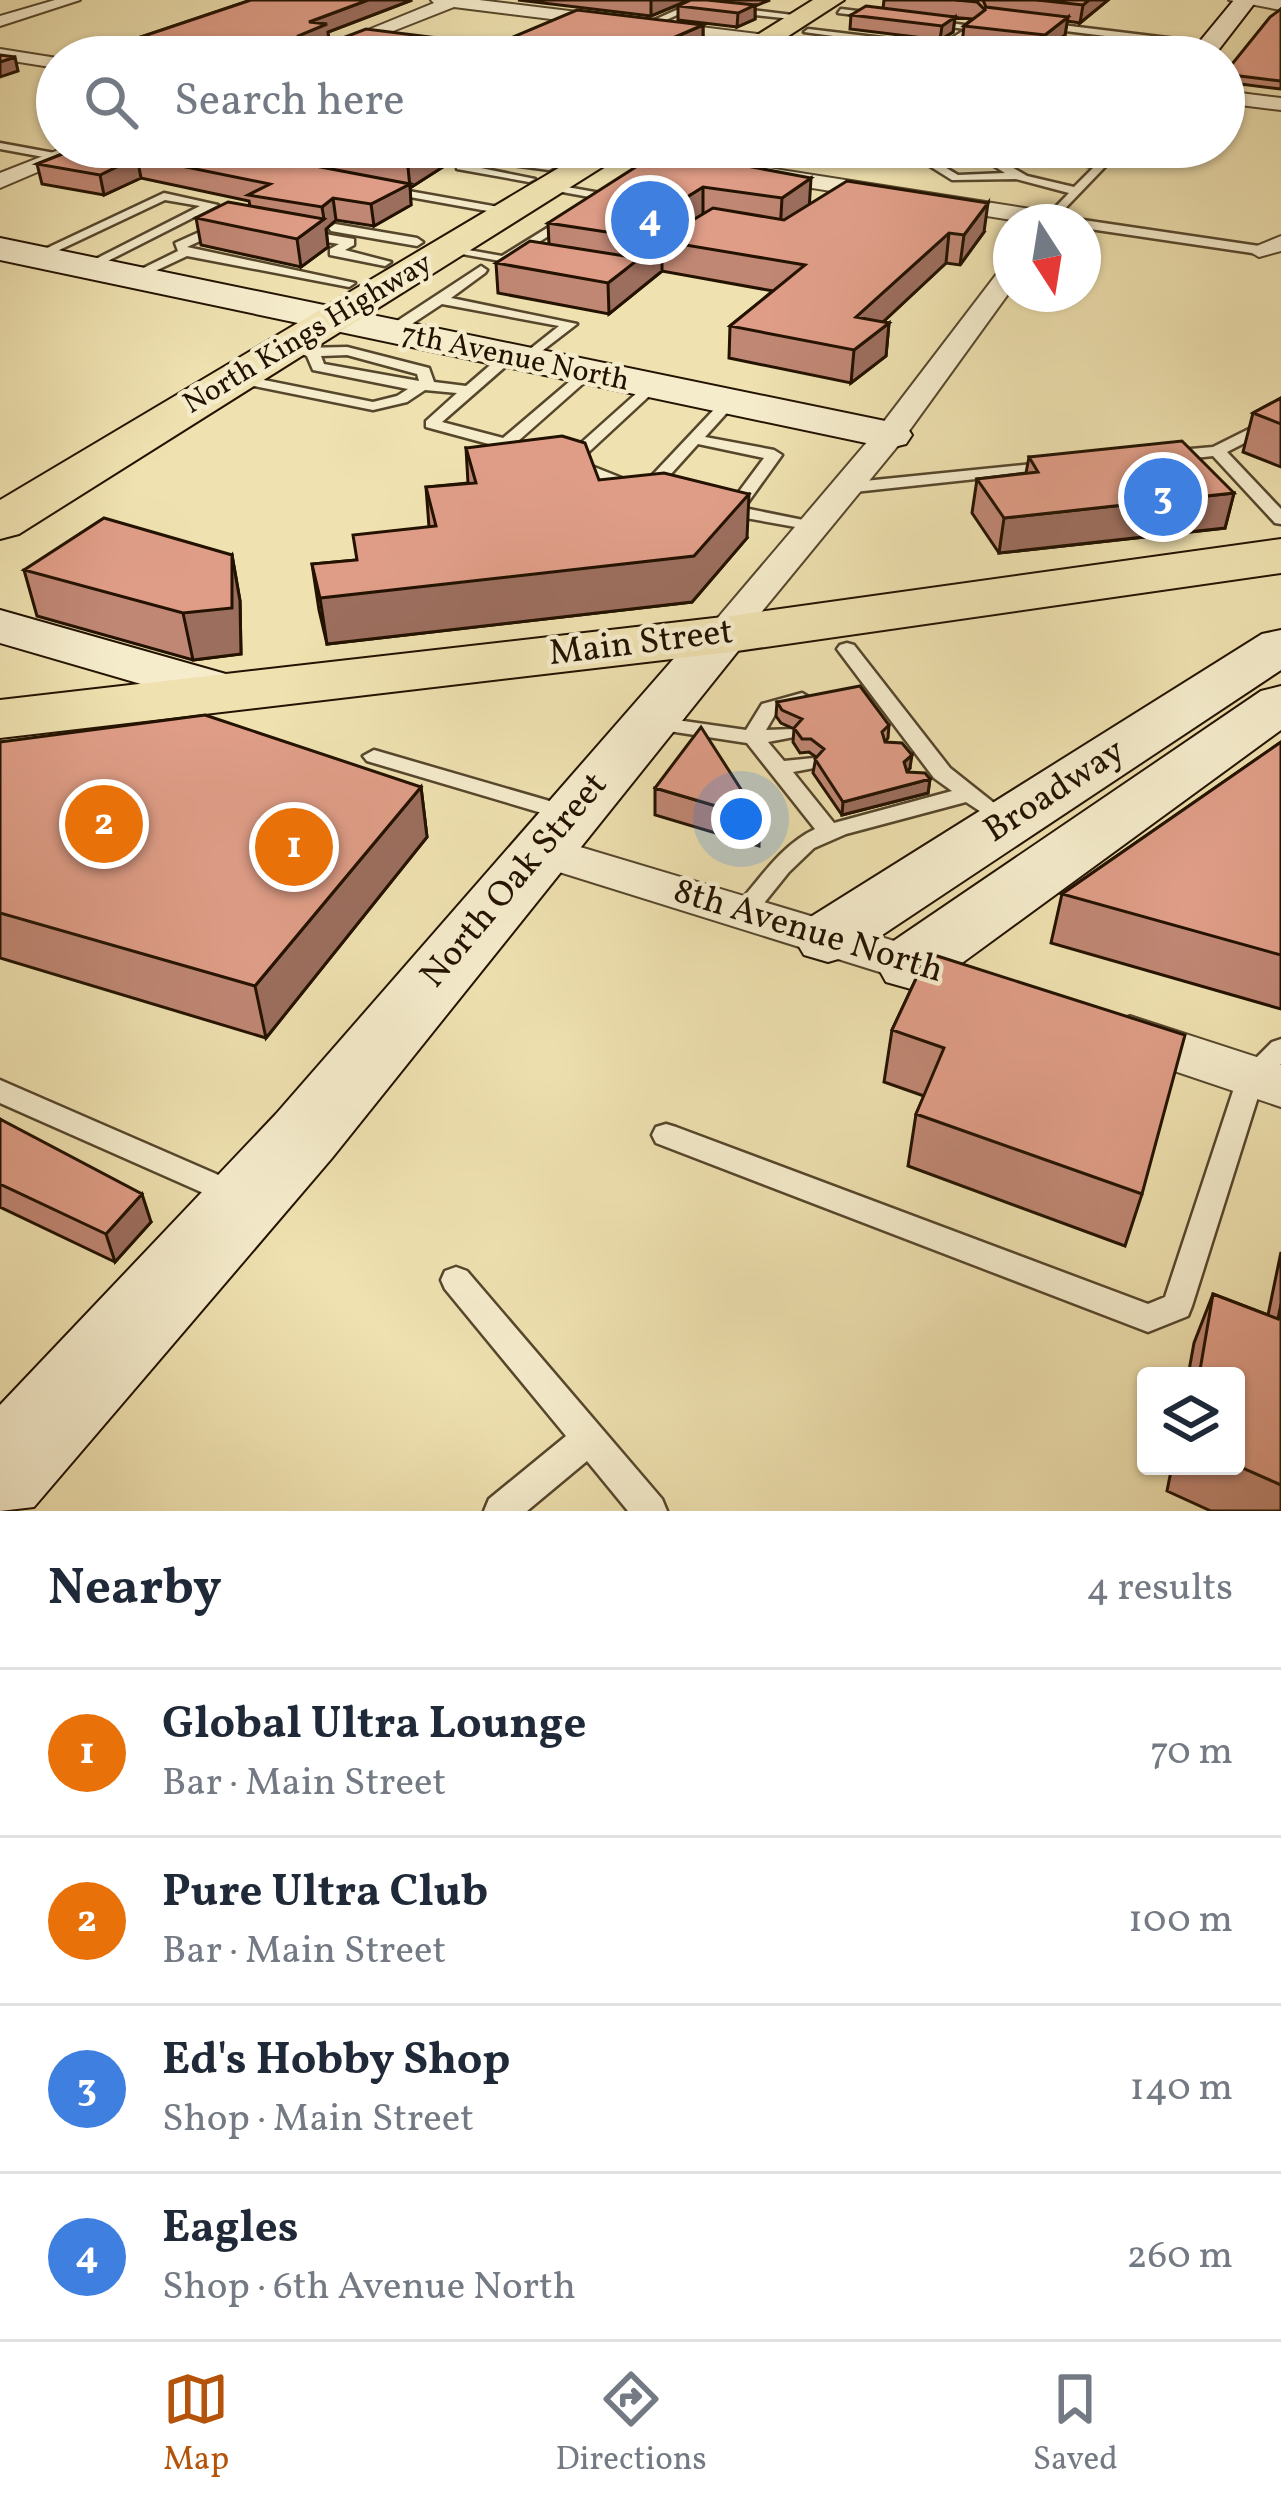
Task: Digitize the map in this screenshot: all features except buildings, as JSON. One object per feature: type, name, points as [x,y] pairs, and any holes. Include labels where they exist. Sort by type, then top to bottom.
[{"type":"main road","points":[[780,36],[817,18]]},
{"type":"main road","name":"North Kings Highway","points":[[0,523],[432,256],[500,170]]},
{"type":"main road","name":"North Kings Highway","points":[[0,488],[307,334],[349,283],[432,256]]},
{"type":"main road","name":"Main Street","points":[[0,756],[224,709],[708,652],[1281,556]]},
{"type":"main road","name":"Main Street","points":[[708,652],[851,680],[1281,592]]},
{"type":"main road","name":"Main Street","points":[[0,719],[127,705],[224,709]]},
{"type":"street","points":[[0,21],[72,0]]},
{"type":"street","points":[[1216,36],[1243,0],[1281,4]]},
{"type":"street","points":[[363,36],[449,1],[674,29],[817,18],[857,36]]},
{"type":"street","points":[[0,54],[36,60]]},
{"type":"street","points":[[1245,100],[1281,104]]},
{"type":"street","points":[[0,181],[36,167]]},
{"type":"street","points":[[697,168],[993,211]]},
{"type":"street","name":"7th Avenue North","points":[[17,253],[130,278],[307,334],[390,332],[890,435]]},
{"type":"street","name":"North Oak Street","points":[[0,1474],[304,1136],[890,435],[993,296]]},
{"type":"street","points":[[0,626],[224,709]]},
{"type":"street","name":"Broadway","points":[[828,938],[987,808],[1281,646]]},
{"type":"street","points":[[0,670],[127,705]]},
{"type":"street","name":"Broadway","points":[[911,964],[1265,722]]},
{"type":"street","name":"8th Avenue North","points":[[555,832],[744,912],[976,985]]},
{"type":"street","points":[[1082,1020],[1271,1070]]},
{"type":"lane","points":[[12,0],[52,6]]},
{"type":"lane","points":[[647,25],[696,2],[817,18],[885,16]]},
{"type":"lane","points":[[674,29],[717,8]]},
{"type":"lane","points":[[923,9],[988,17],[961,36]]},
{"type":"lane","points":[[817,18],[893,36]]},
{"type":"lane","points":[[908,19],[974,27]]},
{"type":"lane","points":[[1033,25],[1106,36]]},
{"type":"lane","points":[[0,146],[36,153]]},
{"type":"lane","points":[[503,260],[606,196],[617,168]]},
{"type":"lane","points":[[939,168],[956,178],[1018,176],[1077,191]]},
{"type":"lane","points":[[1004,168],[1018,176]]},
{"type":"lane","points":[[1068,204],[1098,168]]},
{"type":"lane","points":[[364,186],[500,170],[606,196]]},
{"type":"lane","points":[[848,201],[880,192]]},
{"type":"lane","points":[[17,253],[164,196],[212,205],[84,268]]},
{"type":"lane","points":[[231,221],[179,246],[186,252],[349,283]]},
{"type":"lane","points":[[1101,226],[1274,250]]},
{"type":"lane","points":[[432,256],[296,227],[350,242],[334,252],[545,266]]},
{"type":"lane","points":[[130,278],[186,252]]},
{"type":"lane","points":[[432,256],[440,300]]},
{"type":"lane","points":[[390,332],[440,300],[570,324],[467,391],[430,424],[568,462],[668,497]]},
{"type":"lane","points":[[307,334],[318,367],[393,383],[428,383],[467,391]]},
{"type":"lane","points":[[506,444],[588,373]]},
{"type":"lane","points":[[233,378],[373,406],[402,399],[428,383]]},
{"type":"lane","points":[[568,462],[653,386]]},
{"type":"lane","points":[[646,493],[729,402]]},
{"type":"lane","points":[[1148,458],[1217,451],[1281,418]]},
{"type":"lane","points":[[694,439],[774,455],[733,511]]},
{"type":"lane","points":[[1217,451],[1281,519]]},
{"type":"lane","points":[[845,488],[1078,465]]},
{"type":"lane","points":[[711,506],[812,527]]},
{"type":"lane","points":[[830,832],[754,738],[758,715],[766,706],[851,680],[898,716],[942,773],[987,808]]},
{"type":"lane","points":[[874,720],[898,716]]},
{"type":"lane","points":[[649,722],[754,738],[787,733]]},
{"type":"lane","points":[[894,748],[919,743]]},
{"type":"lane","points":[[374,756],[555,832]]},
{"type":"lane","points":[[778,769],[807,763]]},
{"type":"lane","points":[[917,778],[942,773]]},
{"type":"lane","points":[[803,800],[827,794]]},
{"type":"lane","points":[[744,912],[805,843],[830,832],[932,808],[987,808]]},
{"type":"lane","points":[[666,1135],[1148,1318],[1177,1306],[1271,1070]]},
{"type":"lane","points":[[0,1091],[247,1200]]},
{"type":"lane","points":[[455,1280],[650,1511]]},
{"type":"lane","points":[[501,1511],[588,1439]]},
{"type":"place","name":"Eagles","points":[[650,220]]},
{"type":"place","name":"Ed's Hobby Shop","points":[[1163,497]]},
{"type":"place","name":"Pure Ultra Club","points":[[104,824]]},
{"type":"place","name":"Global Ultra Lounge","points":[[294,847]]}]
